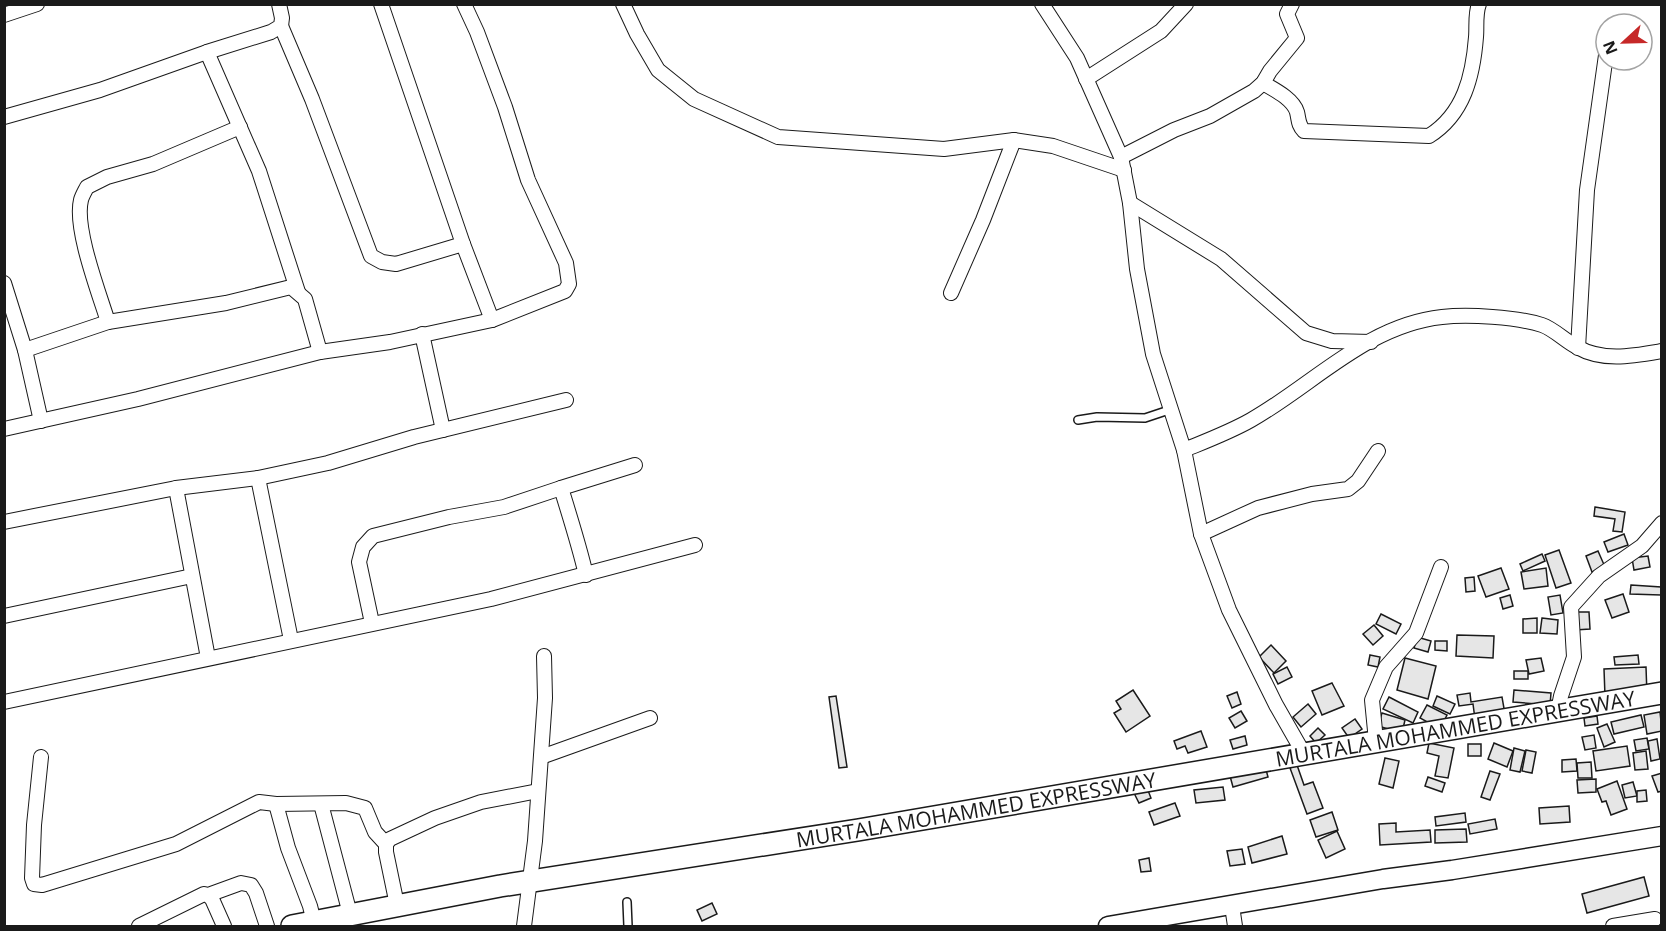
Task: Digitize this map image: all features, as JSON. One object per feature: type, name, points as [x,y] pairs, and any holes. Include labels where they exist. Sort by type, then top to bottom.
[{"type":"main road","name":"MURTALA MOHAMMED EXPRESSWAY","points":[[292,927],[530,882],[858,830],[1662,693]]},
{"type":"main road","points":[[1108,927],[1383,879],[1662,836]]},
{"type":"street","points":[[4,15],[37,4]]},
{"type":"street","points":[[279,4],[281,26],[312,99],[371,256],[382,262],[396,264],[463,244]]},
{"type":"street","points":[[381,4],[463,244],[492,320]]},
{"type":"street","points":[[4,429],[138,399],[320,352],[390,342],[492,320],[565,291],[569,284],[566,264],[528,180],[481,42],[464,4]]},
{"type":"street","points":[[622,4],[658,70],[694,99],[778,137],[944,149],[1014,140],[1053,146],[1123,163],[1174,130],[1210,116],[1254,91],[1263,83],[1297,38],[1287,14],[1292,4]]},
{"type":"street","points":[[1042,4],[1077,58],[1123,163],[1137,269],[1153,354],[1184,450],[1201,534],[1229,610],[1276,705],[1304,754]]},
{"type":"street","points":[[1086,79],[1161,31],[1186,4]]},
{"type":"street","points":[[1263,83],[1277,91],[1293,105],[1297,110],[1299,125],[1304,131],[1429,136],[1438,130],[1454,112],[1463,97],[1470,78],[1479,4]]},
{"type":"street","points":[[4,117],[100,90],[207,51],[271,32],[281,26]]},
{"type":"street","points":[[207,51],[259,171],[298,292]]},
{"type":"street","points":[[1578,348],[1587,190],[1604,72]]},
{"type":"street","points":[[108,322],[85,246],[80,217],[81,201],[87,187],[107,177],[153,164],[240,127]]},
{"type":"street","points":[[951,292],[983,220],[1014,140]]},
{"type":"street","points":[[1130,203],[1221,259],[1306,333],[1332,341],[1371,342]]},
{"type":"street","points":[[4,283],[25,350],[41,421]]},
{"type":"street","points":[[25,350],[108,322],[226,303],[291,287],[305,298],[320,352]]},
{"type":"street","points":[[1184,450],[1251,420],[1319,373],[1371,342],[1404,325],[1442,317],[1496,318],[1543,326],[1578,348],[1606,357],[1625,357],[1662,351]]},
{"type":"street","points":[[422,334],[442,430]]},
{"type":"street","points":[[4,522],[176,488],[258,478],[328,463],[442,430],[566,400]]},
{"type":"street","points":[[1201,534],[1258,508],[1312,494],[1348,489],[1358,481],[1378,451]]},
{"type":"street","points":[[372,623],[359,562],[363,547],[373,536],[449,517],[504,507],[634,465]]},
{"type":"street","points":[[258,478],[291,640]]},
{"type":"street","points":[[176,488],[208,658]]},
{"type":"street","points":[[561,488],[586,575]]},
{"type":"street","points":[[1558,711],[1574,657],[1570,607],[1599,576],[1642,546],[1662,523]]},
{"type":"street","points":[[4,702],[491,599],[695,545]]},
{"type":"street","points":[[1376,741],[1372,700],[1386,667],[1416,633],[1441,567]]},
{"type":"street","points":[[4,616],[192,576]]},
{"type":"street","points":[[524,927],[541,757],[545,698],[544,656]]},
{"type":"street","points":[[541,757],[650,718]]},
{"type":"street","points":[[41,757],[34,825],[32,878],[34,884],[42,885],[176,844],[259,802],[276,804],[346,803],[365,807],[375,832],[386,844]]},
{"type":"street","points":[[397,906],[386,852],[386,844],[390,839],[435,818],[481,802],[538,791]]},
{"type":"street","points":[[276,804],[288,848],[314,922]]},
{"type":"street","points":[[321,804],[350,915]]},
{"type":"street","points":[[139,927],[204,894],[208,895],[241,883],[251,885],[256,893],[267,927]]},
{"type":"street","points":[[208,895],[224,927]]},
{"type":"street","points":[[1232,906],[1235,927]]},
{"type":"street","points":[[1613,927],[1655,919]]},
{"type":"lane","points":[[1078,420],[1097,417],[1145,418],[1172,409]]},
{"type":"lane","points":[[627,902],[628,927]]},
{"type":"building","points":[[1595,507],[1625,512],[1622,532],[1613,531],[1615,519],[1594,516]]},
{"type":"building","points":[[1624,534],[1628,545],[1608,552],[1604,542]]},
{"type":"building","points":[[1559,550],[1571,583],[1556,588],[1545,555]]},
{"type":"building","points":[[1598,551],[1605,567],[1592,572],[1586,556]]},
{"type":"building","points":[[1542,554],[1545,561],[1523,571],[1520,564]]},
{"type":"building","points":[[1648,556],[1650,567],[1634,570],[1632,558]]},
{"type":"building","points":[[1501,568],[1509,589],[1486,597],[1478,576]]},
{"type":"building","points":[[1546,568],[1548,586],[1524,589],[1521,572]]},
{"type":"building","points":[[1474,577],[1475,591],[1466,592],[1465,578]]},
{"type":"building","points":[[1631,585],[1661,587],[1661,595],[1630,594]]},
{"type":"building","points":[[1623,594],[1629,612],[1612,618],[1605,600]]},
{"type":"building","points":[[1510,595],[1513,606],[1503,609],[1500,598]]},
{"type":"building","points":[[1560,595],[1563,613],[1551,615],[1548,597]]},
{"type":"building","points":[[1574,612],[1589,612],[1590,629],[1575,630]]},
{"type":"building","points":[[1381,614],[1401,624],[1396,634],[1376,624]]},
{"type":"building","points":[[1537,618],[1537,633],[1523,633],[1523,619]]},
{"type":"building","points":[[1542,618],[1558,620],[1557,634],[1540,633]]},
{"type":"building","points":[[1374,625],[1383,636],[1373,645],[1363,634]]},
{"type":"building","points":[[1457,635],[1494,636],[1493,658],[1456,656]]},
{"type":"building","points":[[1417,637],[1431,641],[1428,652],[1414,648]]},
{"type":"building","points":[[1435,641],[1447,641],[1447,651],[1435,650]]},
{"type":"building","points":[[1271,645],[1286,661],[1274,673],[1259,657]]},
{"type":"building","points":[[1370,655],[1380,657],[1378,667],[1368,665]]},
{"type":"building","points":[[1638,655],[1639,664],[1615,665],[1614,657]]},
{"type":"building","points":[[1405,658],[1436,666],[1428,699],[1397,690]]},
{"type":"building","points":[[1541,658],[1544,671],[1529,674],[1526,660]]},
{"type":"building","points":[[1287,667],[1292,677],[1278,684],[1273,674]]},
{"type":"building","points":[[1646,667],[1647,695],[1605,696],[1604,669]]},
{"type":"building","points":[[1514,671],[1528,671],[1528,679],[1514,679]]},
{"type":"building","points":[[1332,683],[1344,706],[1322,715],[1312,691]]},
{"type":"building","points":[[1133,690],[1150,716],[1126,732],[1114,713],[1121,709],[1116,701]]},
{"type":"building","points":[[1514,690],[1551,693],[1550,705],[1513,702]]},
{"type":"building","points":[[1237,692],[1241,704],[1232,708],[1227,696]]},
{"type":"building","points":[[1470,693],[1471,702],[1502,697],[1505,714],[1475,719],[1473,704],[1459,706],[1457,695]]},
{"type":"building","points":[[836,696],[847,767],[839,768],[829,697]]},
{"type":"building","points":[[1437,696],[1455,704],[1450,714],[1433,706]]},
{"type":"building","points":[[1389,697],[1418,712],[1413,723],[1383,709]]},
{"type":"building","points":[[1308,704],[1316,714],[1301,727],[1293,717]]},
{"type":"building","points":[[1427,705],[1447,715],[1440,729],[1420,718]]},
{"type":"building","points":[[1241,711],[1247,721],[1235,728],[1229,718]]},
{"type":"building","points":[[1660,712],[1662,731],[1647,734],[1644,715]]},
{"type":"building","points":[[1382,713],[1405,720],[1402,733],[1378,726]]},
{"type":"building","points":[[1641,715],[1644,727],[1614,734],[1611,722]]},
{"type":"building","points":[[1597,716],[1598,724],[1585,726],[1584,718]]},
{"type":"building","points":[[1355,719],[1362,729],[1349,738],[1342,728]]},
{"type":"building","points":[[1607,724],[1615,742],[1604,747],[1597,728]]},
{"type":"building","points":[[1318,728],[1325,735],[1316,743],[1310,736]]},
{"type":"building","points":[[1201,731],[1207,747],[1188,753],[1185,746],[1177,749],[1174,741]]},
{"type":"building","points":[[1594,735],[1596,748],[1585,750],[1582,737]]},
{"type":"building","points":[[1245,736],[1247,745],[1233,749],[1230,740]]},
{"type":"building","points":[[1647,738],[1649,749],[1636,751],[1634,740]]},
{"type":"building","points":[[1657,739],[1660,759],[1651,761],[1648,741]]},
{"type":"building","points":[[1429,743],[1454,748],[1448,778],[1435,776],[1439,756],[1427,753]]},
{"type":"building","points":[[1494,743],[1513,751],[1507,767],[1488,759]]},
{"type":"building","points":[[1468,744],[1481,744],[1481,756],[1468,756]]},
{"type":"building","points":[[1627,746],[1630,766],[1596,771],[1593,751]]},
{"type":"building","points":[[1514,748],[1525,751],[1520,772],[1510,770]]},
{"type":"building","points":[[1526,750],[1536,752],[1532,773],[1522,771]]},
{"type":"building","points":[[1646,751],[1648,769],[1635,770],[1633,753]]},
{"type":"building","points":[[1385,758],[1399,761],[1393,788],[1379,784]]},
{"type":"building","points":[[1576,759],[1577,771],[1562,772],[1562,760]]},
{"type":"building","points":[[1591,762],[1592,778],[1578,778],[1577,763]]},
{"type":"building","points":[[1297,765],[1304,785],[1313,782],[1323,808],[1307,814],[1290,768]]},
{"type":"building","points":[[1265,766],[1268,777],[1233,787],[1230,776]]},
{"type":"building","points":[[1490,771],[1500,774],[1490,800],[1481,797]]},
{"type":"building","points":[[1662,773],[1662,791],[1658,792],[1652,776]]},
{"type":"building","points":[[1428,777],[1445,783],[1442,792],[1425,786]]},
{"type":"building","points":[[1596,779],[1596,792],[1578,793],[1577,780]]},
{"type":"building","points":[[1617,781],[1627,809],[1611,815],[1606,801],[1602,802],[1597,789]]},
{"type":"building","points":[[1633,782],[1637,796],[1625,798],[1622,785]]},
{"type":"building","points":[[1223,787],[1225,800],[1196,803],[1194,790]]},
{"type":"building","points":[[1147,788],[1151,798],[1139,803],[1134,793]]},
{"type":"building","points":[[1646,790],[1647,801],[1637,802],[1637,791]]},
{"type":"building","points":[[1175,803],[1180,816],[1154,825],[1149,812]]},
{"type":"building","points":[[1569,806],[1570,822],[1540,824],[1539,808]]},
{"type":"building","points":[[1332,812],[1338,830],[1316,837],[1310,820]]},
{"type":"building","points":[[1465,813],[1466,822],[1436,826],[1435,817]]},
{"type":"building","points":[[1495,819],[1497,829],[1470,834],[1468,824]]},
{"type":"building","points":[[1396,823],[1396,832],[1430,830],[1431,842],[1380,845],[1379,824]]},
{"type":"building","points":[[1466,829],[1467,842],[1435,843],[1435,830]]},
{"type":"building","points":[[1337,831],[1345,849],[1326,858],[1318,840]]},
{"type":"building","points":[[1282,836],[1287,854],[1252,863],[1248,847]]},
{"type":"building","points":[[1242,849],[1245,864],[1230,866],[1227,851]]},
{"type":"building","points":[[1149,858],[1151,871],[1141,872],[1139,860]]},
{"type":"building","points":[[1644,877],[1649,896],[1587,913],[1582,894]]},
{"type":"building","points":[[712,903],[717,914],[702,921],[697,910]]}]
